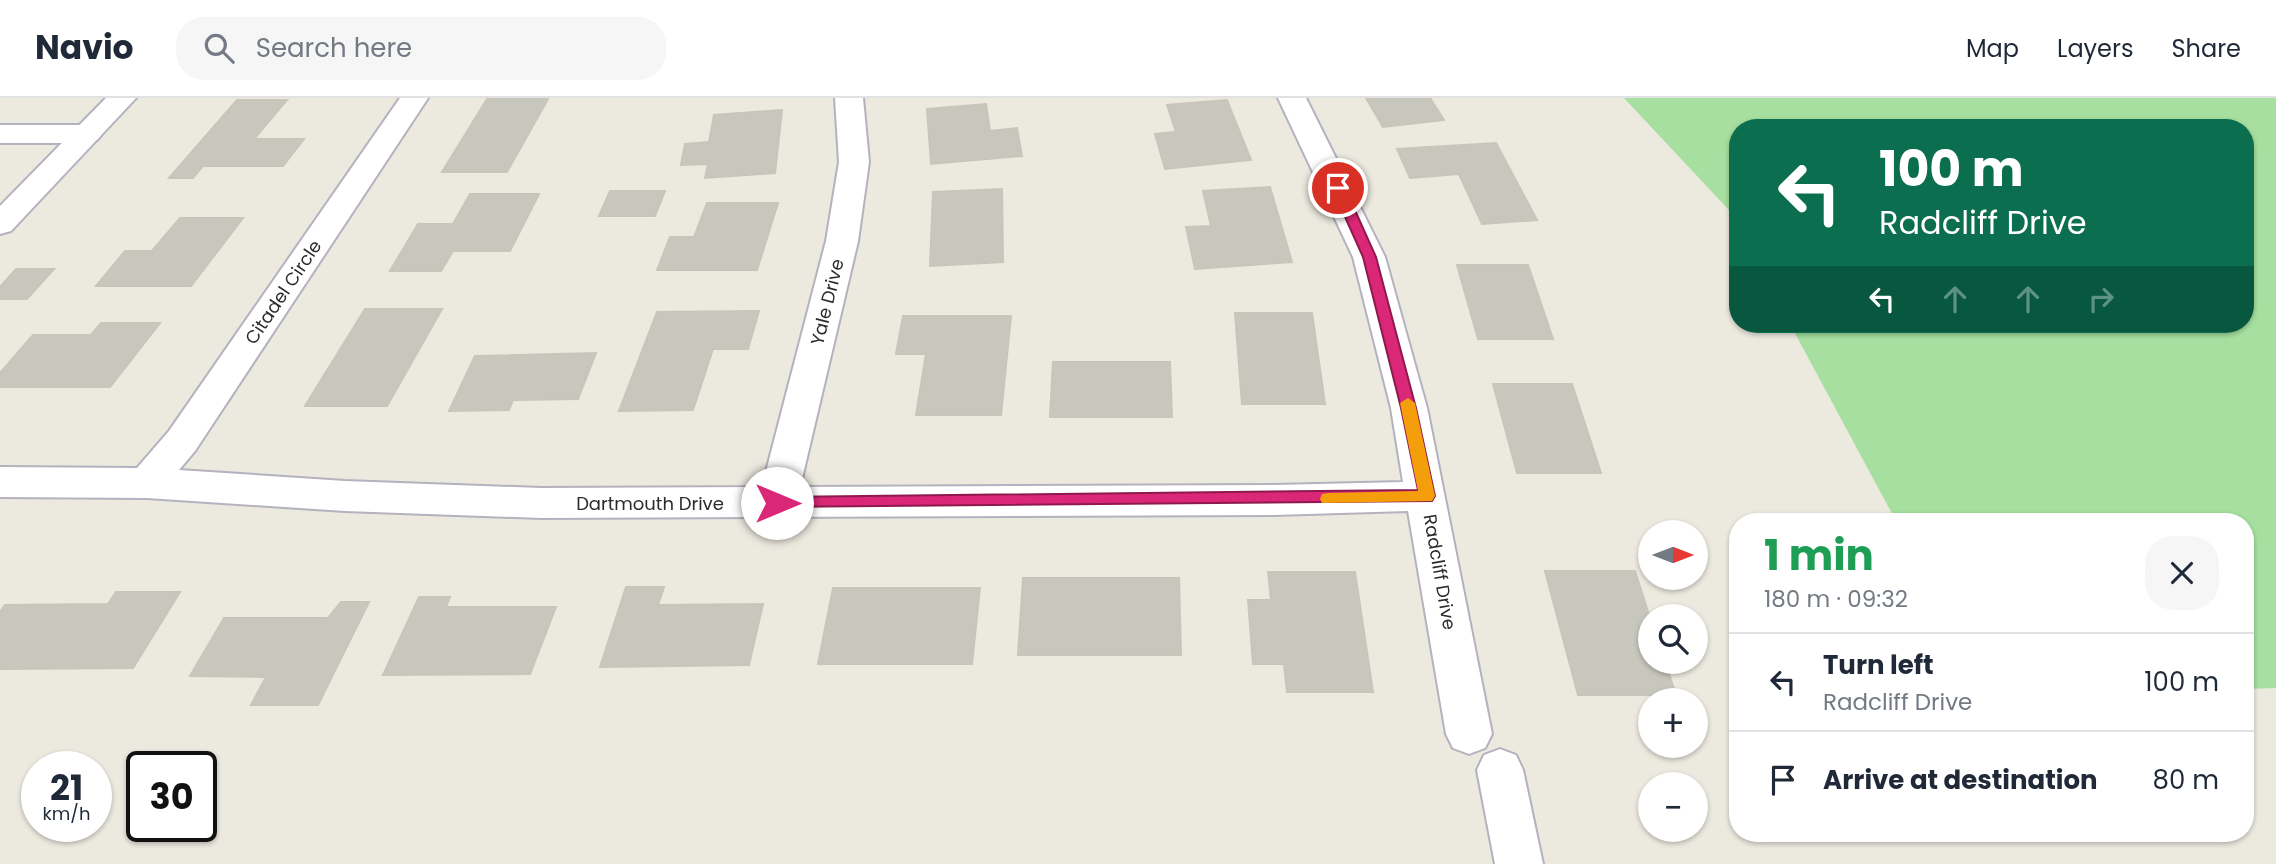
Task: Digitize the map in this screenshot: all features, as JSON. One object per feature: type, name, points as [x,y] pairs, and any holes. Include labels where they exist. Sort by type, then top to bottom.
[{"type":"street","points":[[0,224],[122,98]]},
{"type":"street","name":"Citadel Circle","points":[[147,483],[182,441],[414,98]]},
{"type":"street","name":"Yale Drive","points":[[777,503],[842,241],[854,162],[849,98]]},
{"type":"street","name":"Radcliff Drive","points":[[1292,98],[1370,257],[1409,408],[1469,734]]},
{"type":"street","points":[[0,134],[87,134]]},
{"type":"street","name":"Dartmouth Drive","points":[[0,482],[147,483],[345,496],[528,502],[777,503],[1427,496]]},
{"type":"street","points":[[1500,769],[1519,864]]},
{"type":"green space","points":[[1624,98],[2276,98],[2276,688],[2254,689],[2254,513],[1892,513],[1795,333],[2254,333],[2254,119],[1729,119],[1728,209]]},
{"type":"building","points":[[1366,98],[1430,98],[1444,120],[1383,127]]},
{"type":"building","points":[[487,99],[548,99],[507,172],[442,172]]},
{"type":"building","points":[[237,100],[287,100],[254,139],[304,139],[283,166],[203,166],[193,178],[169,178]]},
{"type":"building","points":[[1227,100],[1251,160],[1165,169],[1155,134],[1176,132],[1167,105]]},
{"type":"building","points":[[986,104],[990,131],[1017,128],[1022,156],[931,164],[927,109]]},
{"type":"building","points":[[782,110],[775,173],[705,178],[708,164],[681,165],[685,144],[709,142],[714,115]]},
{"type":"building","points":[[1496,143],[1537,220],[1482,224],[1459,174],[1410,178],[1397,149]]},
{"type":"building","points":[[1270,187],[1292,262],[1195,269],[1186,227],[1211,226],[1203,191]]},
{"type":"building","points":[[1002,189],[1003,262],[930,266],[933,192]]},
{"type":"building","points":[[610,191],[665,191],[655,216],[599,216]]},
{"type":"building","points":[[470,194],[539,194],[510,251],[453,251],[441,271],[390,271],[418,224],[453,224]]},
{"type":"building","points":[[707,203],[778,203],[757,270],[657,270],[670,237],[694,237]]},
{"type":"building","points":[[180,218],[243,218],[191,286],[96,286],[125,251],[152,251]]},
{"type":"building","points":[[1457,265],[1528,265],[1553,339],[1478,339]]},
{"type":"building","points":[[16,269],[54,269],[27,299],[0,299],[0,287]]},
{"type":"building","points":[[365,309],[442,309],[387,406],[305,406]]},
{"type":"building","points":[[759,311],[748,349],[713,349],[693,410],[619,411],[657,312]]},
{"type":"building","points":[[1235,313],[1312,313],[1325,404],[1242,404]]},
{"type":"building","points":[[903,316],[1011,316],[1001,415],[916,415],[926,354],[896,354]]},
{"type":"building","points":[[101,323],[160,323],[110,387],[0,387],[0,373],[33,335],[91,335]]},
{"type":"building","points":[[596,353],[578,399],[513,400],[509,410],[449,411],[475,356]]},
{"type":"building","points":[[1053,362],[1170,362],[1172,417],[1050,417]]},
{"type":"building","points":[[1493,384],[1572,384],[1601,473],[1517,473]]},
{"type":"building","points":[[1545,571],[1635,571],[1638,590],[1641,590],[1646,604],[1638,604],[1638,674],[1669,674],[1674,688],[1638,688],[1638,695],[1578,695]]},
{"type":"building","points":[[1268,572],[1355,572],[1373,692],[1287,692],[1284,664],[1253,664],[1248,600],[1271,600]]},
{"type":"building","points":[[1023,578],[1179,578],[1181,655],[1018,655]]},
{"type":"building","points":[[626,587],[664,587],[658,605],[763,604],[749,665],[600,667]]},
{"type":"building","points":[[833,588],[980,588],[972,664],[818,664]]},
{"type":"building","points":[[116,592],[180,592],[133,668],[0,669],[0,612],[5,605],[108,604]]},
{"type":"building","points":[[419,597],[450,597],[446,607],[556,607],[530,674],[383,675]]},
{"type":"building","points":[[341,602],[369,602],[318,705],[251,705],[266,677],[190,676],[224,618],[328,618]]},
{"type":"slow traffic","points":[[1328,499],[1427,496],[1408,403]]},
{"type":"route","points":[[777,503],[1274,500],[1427,496],[1409,408],[1370,257],[1338,188]]}]
